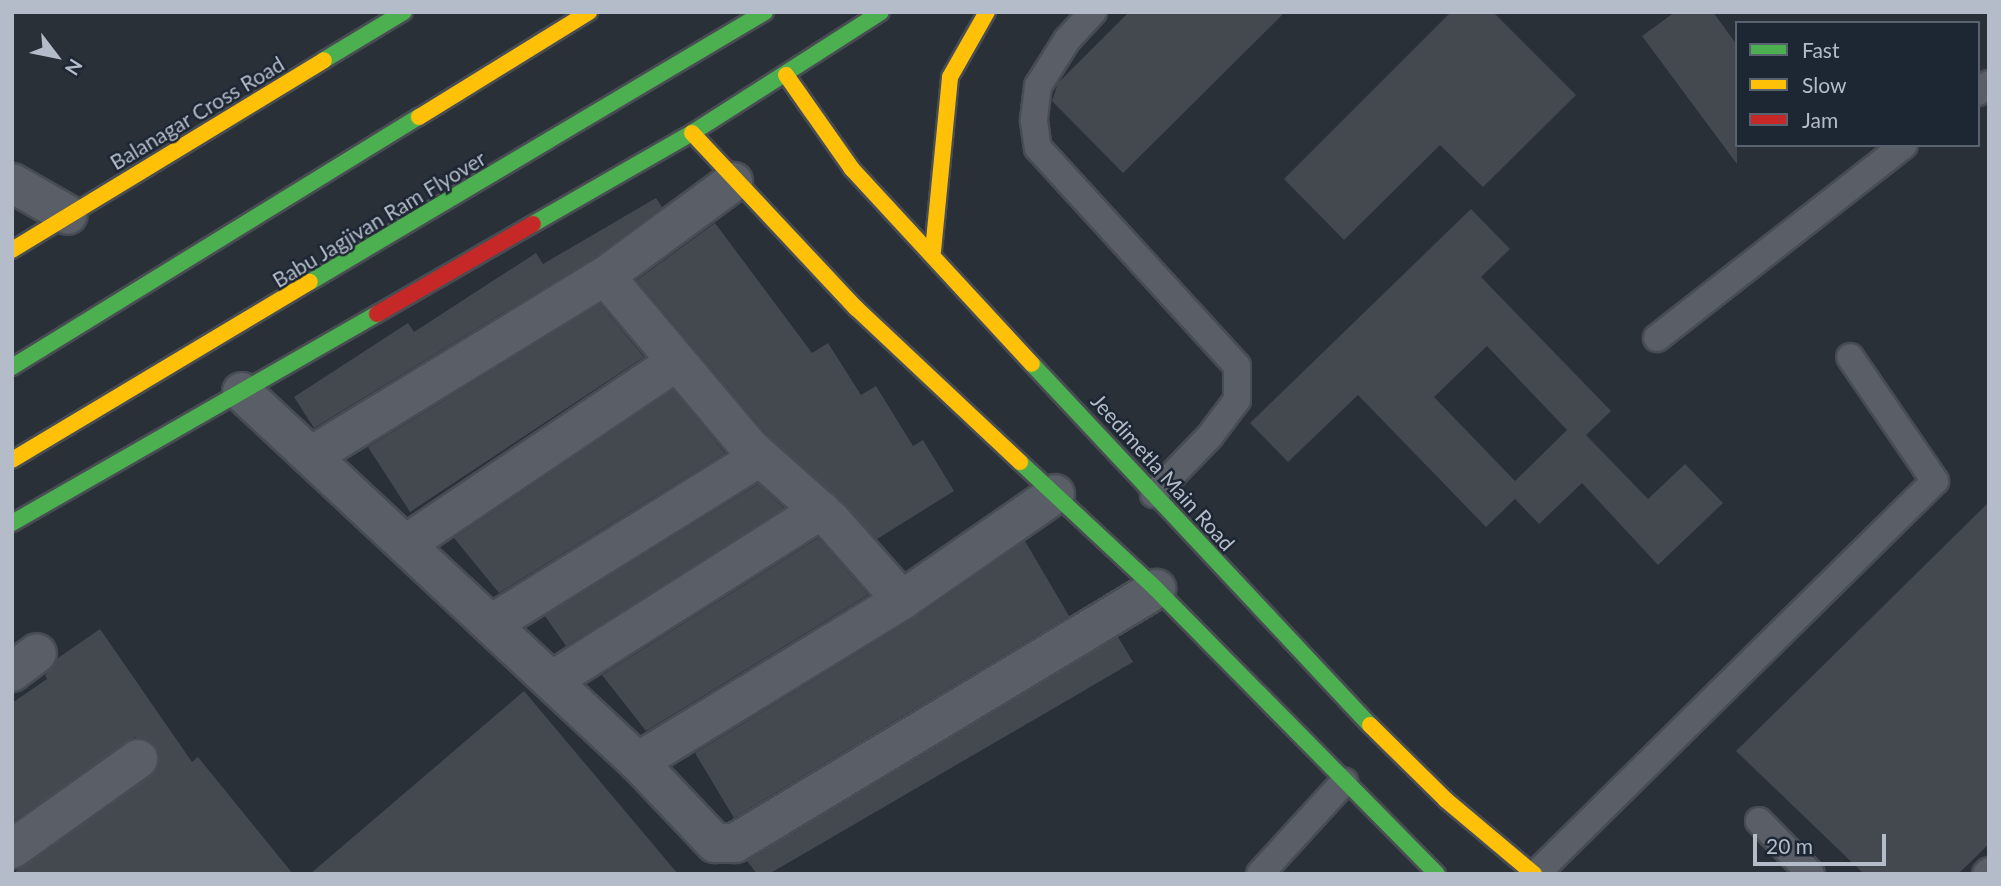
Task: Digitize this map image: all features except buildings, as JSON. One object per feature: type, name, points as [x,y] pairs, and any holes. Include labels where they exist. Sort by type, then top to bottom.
[{"type":"main road","points":[[343,49],[369,12]]},
{"type":"main road","name":"Balanagar Cross Road","points":[[12,250],[404,12]]},
{"type":"main road","points":[[12,367],[589,12]]},
{"type":"main road","name":"Babu Jagjivan Ram Flyover","points":[[12,460],[765,12]]},
{"type":"main road","points":[[12,523],[692,133],[881,12]]},
{"type":"main road","points":[[933,251],[950,77],[987,12]]},
{"type":"main road","name":"Jeedimetla Main Road","points":[[786,75],[852,169],[933,251],[1325,680],[1446,800],[1535,874]]},
{"type":"main road","points":[[692,133],[733,181],[856,307],[1156,589],[1437,874]]},
{"type":"street","points":[[311,456],[605,276],[733,181]]},
{"type":"street","points":[[12,183],[68,215]]},
{"type":"street","points":[[605,276],[760,457],[821,510],[902,600]]},
{"type":"street","points":[[409,542],[677,361]]},
{"type":"street","points":[[242,392],[409,542],[638,762],[715,843],[735,843],[1156,589]]},
{"type":"street","points":[[493,623],[760,457]]},
{"type":"street","points":[[638,762],[902,600],[1055,494]]},
{"type":"street","points":[[553,680],[821,510]]},
{"type":"street","points":[[12,849],[138,759]]},
{"type":"lane","points":[[1093,12],[1067,40],[1038,86],[1038,148],[1237,366],[1237,400],[1210,436],[1154,494]]},
{"type":"lane","points":[[1657,338],[1901,147]]},
{"type":"lane","points":[[1535,874],[1935,481],[1850,357]]},
{"type":"lane","points":[[1260,874],[1344,782]]},
{"type":"lane","points":[[1759,821],[1811,874]]},
{"type":"traffic: fast","points":[[324,60],[404,12]]},
{"type":"traffic: fast","points":[[310,282],[765,12]]},
{"type":"traffic: fast","points":[[533,224],[692,133],[881,12]]},
{"type":"traffic: fast","points":[[12,367],[419,117]]},
{"type":"traffic: fast","points":[[12,523],[377,314]]},
{"type":"traffic: fast","points":[[1032,364],[1370,725]]},
{"type":"traffic: fast","points":[[1020,462],[1156,589],[1437,874]]},
{"type":"traffic: slow","points":[[419,117],[589,12]]},
{"type":"traffic: slow","points":[[933,251],[950,77],[987,12]]},
{"type":"traffic: slow","points":[[12,250],[324,60]]},
{"type":"traffic: slow","points":[[786,75],[852,169],[1032,364]]},
{"type":"traffic: slow","points":[[692,133],[856,308],[1020,462]]},
{"type":"traffic: slow","points":[[12,460],[310,282]]},
{"type":"traffic: slow","points":[[1370,725],[1446,800],[1534,874]]},
{"type":"traffic: jam","points":[[377,314],[533,224]]}]
